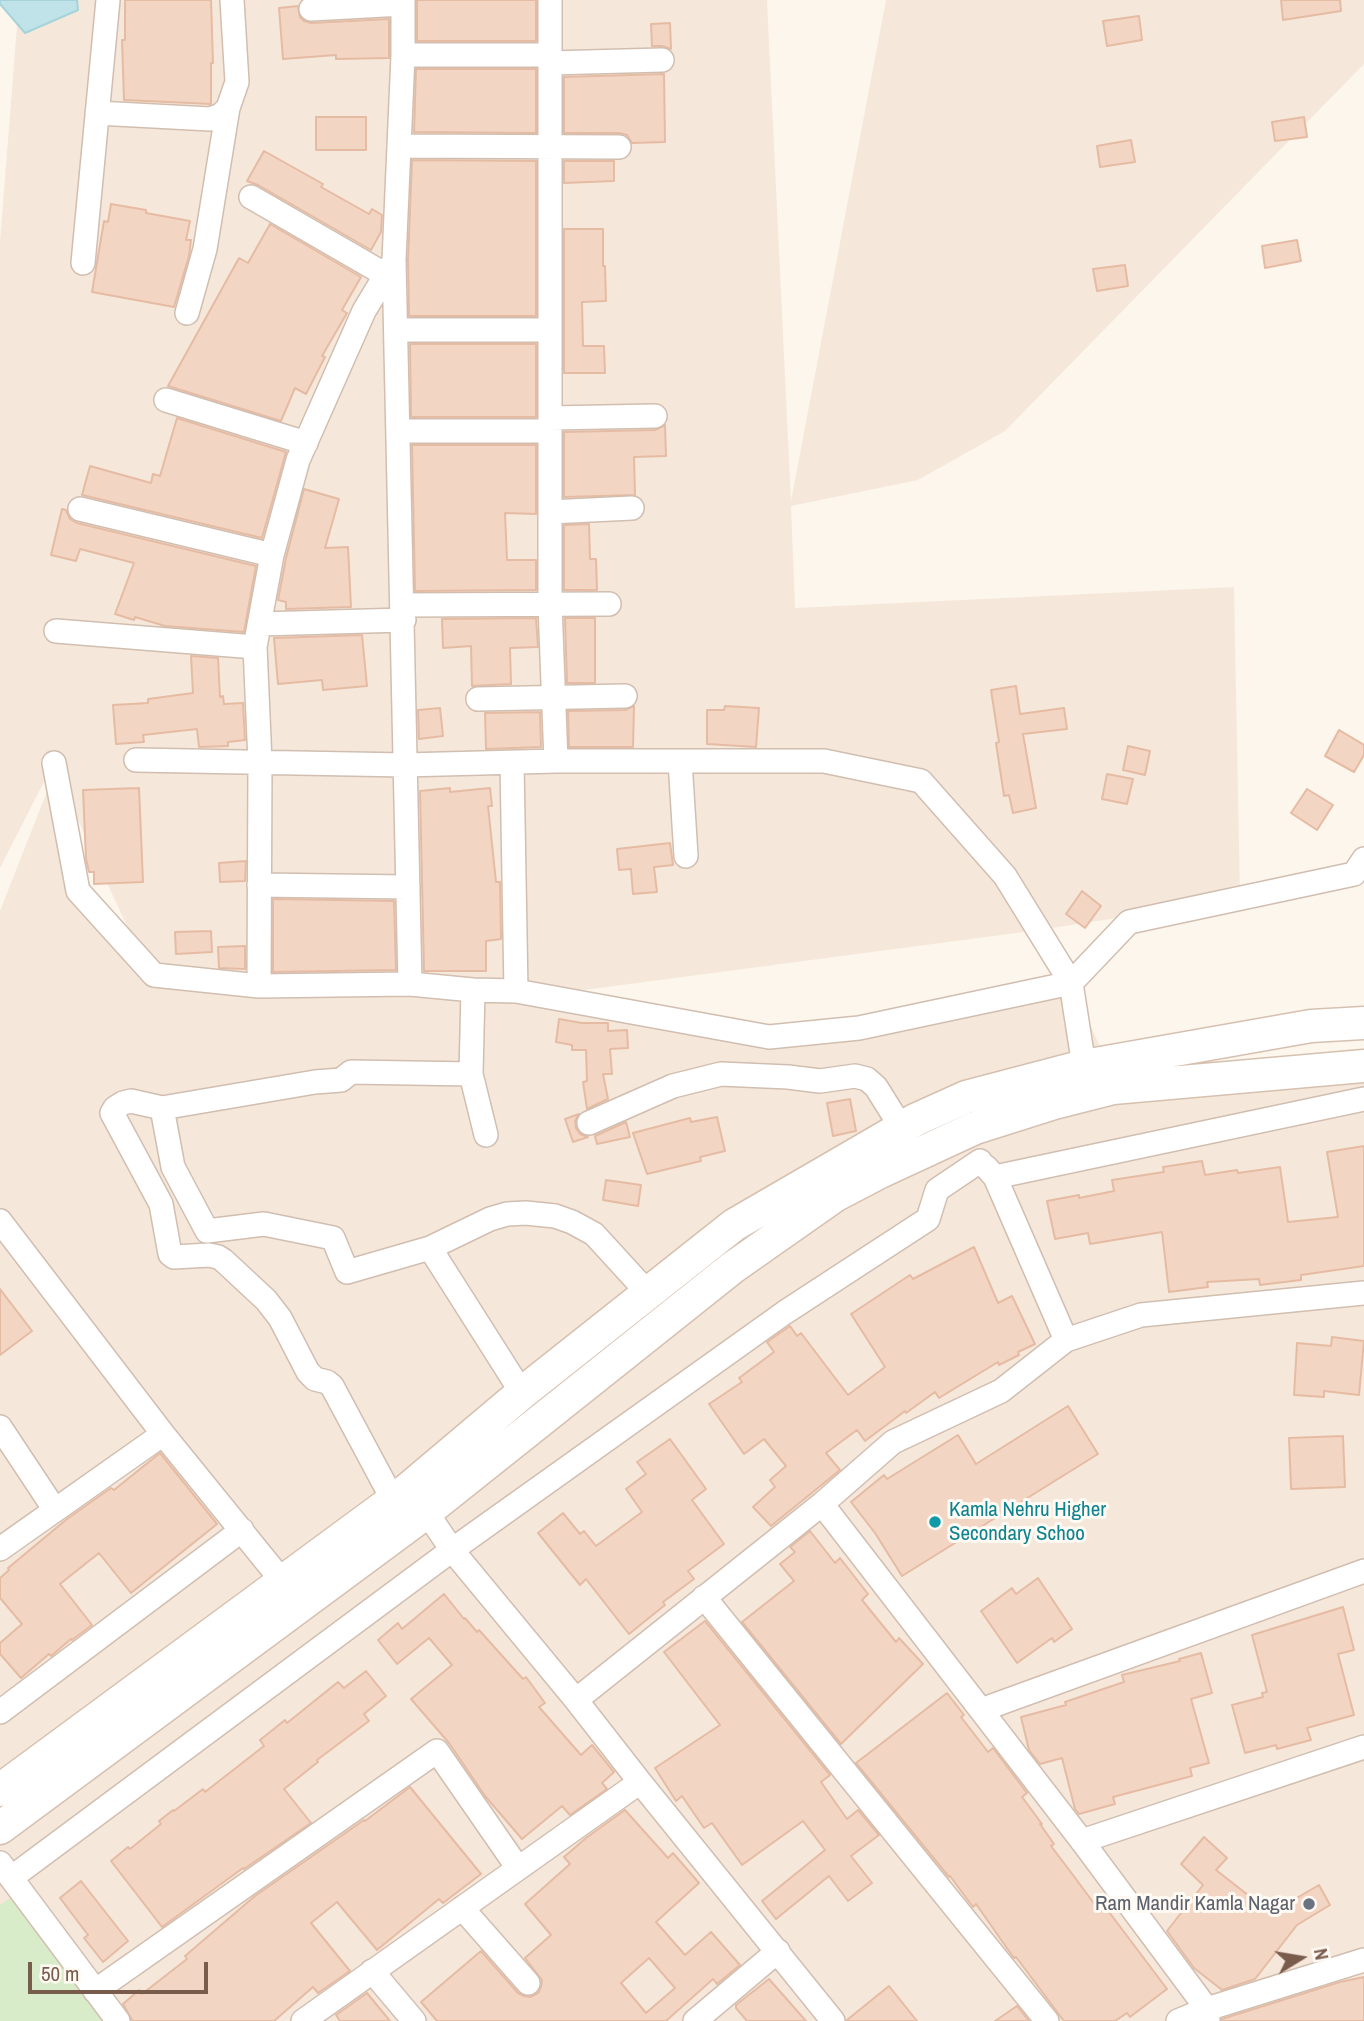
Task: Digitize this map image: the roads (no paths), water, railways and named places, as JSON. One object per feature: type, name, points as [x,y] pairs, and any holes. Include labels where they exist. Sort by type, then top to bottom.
[{"type":"main road","points":[[0,1828],[410,1499],[522,1393],[734,1225],[901,1128],[966,1097],[1084,1066],[1311,1026],[1364,1023]]},
{"type":"main road","points":[[0,1790],[283,1582],[410,1499],[836,1195],[975,1128],[1113,1088],[1364,1066]]},
{"type":"street","points":[[83,263],[108,0]]},
{"type":"street","points":[[187,313],[205,249],[228,108],[237,82],[232,0]]},
{"type":"street","points":[[550,0],[550,605],[556,761]]},
{"type":"street","points":[[312,9],[403,2],[404,55],[400,146],[390,267],[396,330],[399,431],[410,984]]},
{"type":"street","points":[[404,55],[662,60]]},
{"type":"street","points":[[97,113],[210,119],[221,115],[228,108]]},
{"type":"street","points":[[400,146],[619,147]]},
{"type":"street","points":[[251,197],[390,267]]},
{"type":"street","points":[[259,986],[260,762],[255,647],[272,555],[298,460],[364,311],[390,267]]},
{"type":"street","points":[[396,330],[551,330]]},
{"type":"street","points":[[166,400],[306,443]]},
{"type":"street","points":[[399,431],[550,424],[655,415]]},
{"type":"street","points":[[550,512],[632,508]]},
{"type":"street","points":[[80,509],[272,555]]},
{"type":"street","points":[[260,624],[403,612],[608,604]]},
{"type":"street","points":[[56,631],[255,647]]},
{"type":"street","points":[[478,699],[625,696]]},
{"type":"street","points":[[136,760],[405,765],[556,761],[824,761],[921,781],[1005,876],[1071,983],[1084,1066]]},
{"type":"street","points":[[680,761],[686,856]]},
{"type":"street","points":[[512,762],[516,991]]},
{"type":"street","points":[[54,763],[78,891],[154,975],[259,986],[410,984],[516,991],[769,1037],[859,1028],[1071,983],[1129,922],[1354,874],[1364,859]]},
{"type":"street","points":[[259,885],[408,887]]},
{"type":"street","points":[[473,990],[471,1074],[486,1135]]},
{"type":"street","points":[[471,1074],[351,1072],[341,1080],[163,1108],[131,1101],[115,1108],[112,1113],[161,1204],[170,1254],[174,1257],[218,1257],[266,1300],[280,1318],[308,1372],[315,1379],[332,1386],[410,1499],[576,1700],[833,2021]]},
{"type":"street","points":[[589,1123],[673,1086],[721,1074],[820,1081],[855,1076],[867,1079],[876,1087],[901,1128]]},
{"type":"street","points":[[118,2021],[6,1871],[784,1313],[928,1219],[936,1190],[988,1169],[1364,1100]]},
{"type":"street","points":[[163,1108],[173,1167],[207,1231],[264,1224],[333,1238],[346,1272],[430,1248],[490,1219],[507,1214],[555,1216],[594,1234],[648,1293]]},
{"type":"street","points":[[975,1128],[988,1169],[1066,1340]]},
{"type":"street","points":[[0,1221],[163,1434],[283,1582]]},
{"type":"street","points":[[430,1248],[522,1393]]},
{"type":"street","points":[[576,1700],[822,1504],[893,1441],[1001,1391],[1066,1340],[1141,1315],[1364,1293]]},
{"type":"street","points":[[0,1427],[55,1510]]},
{"type":"street","points":[[0,1549],[163,1434]]},
{"type":"street","points":[[822,1504],[1082,1841],[1208,2015]]},
{"type":"street","points":[[0,1712],[242,1530]]},
{"type":"street","points":[[981,1710],[1364,1571]]},
{"type":"street","points":[[704,1597],[1047,2021]]},
{"type":"street","points":[[1082,1841],[1364,1747]]},
{"type":"street","points":[[95,1991],[437,1751],[518,1868]]},
{"type":"street","points":[[303,2021],[640,1782]]},
{"type":"street","points":[[462,1908],[528,1983]]},
{"type":"street","points":[[695,2021],[778,1951]]},
{"type":"street","points":[[1178,2021],[1208,2015],[1364,1961]]},
{"type":"street","points":[[372,1971],[414,2021]]},
{"type":"water","points":[[0,0],[77,0],[78,10],[25,33],[0,4]]},
{"type":"place","name":"Kamla Nehru Higher Secondary Schoo","points":[[935,1522]]},
{"type":"place","name":"Ram Mandir Kamla Nagar","points":[[1309,1904]]}]
